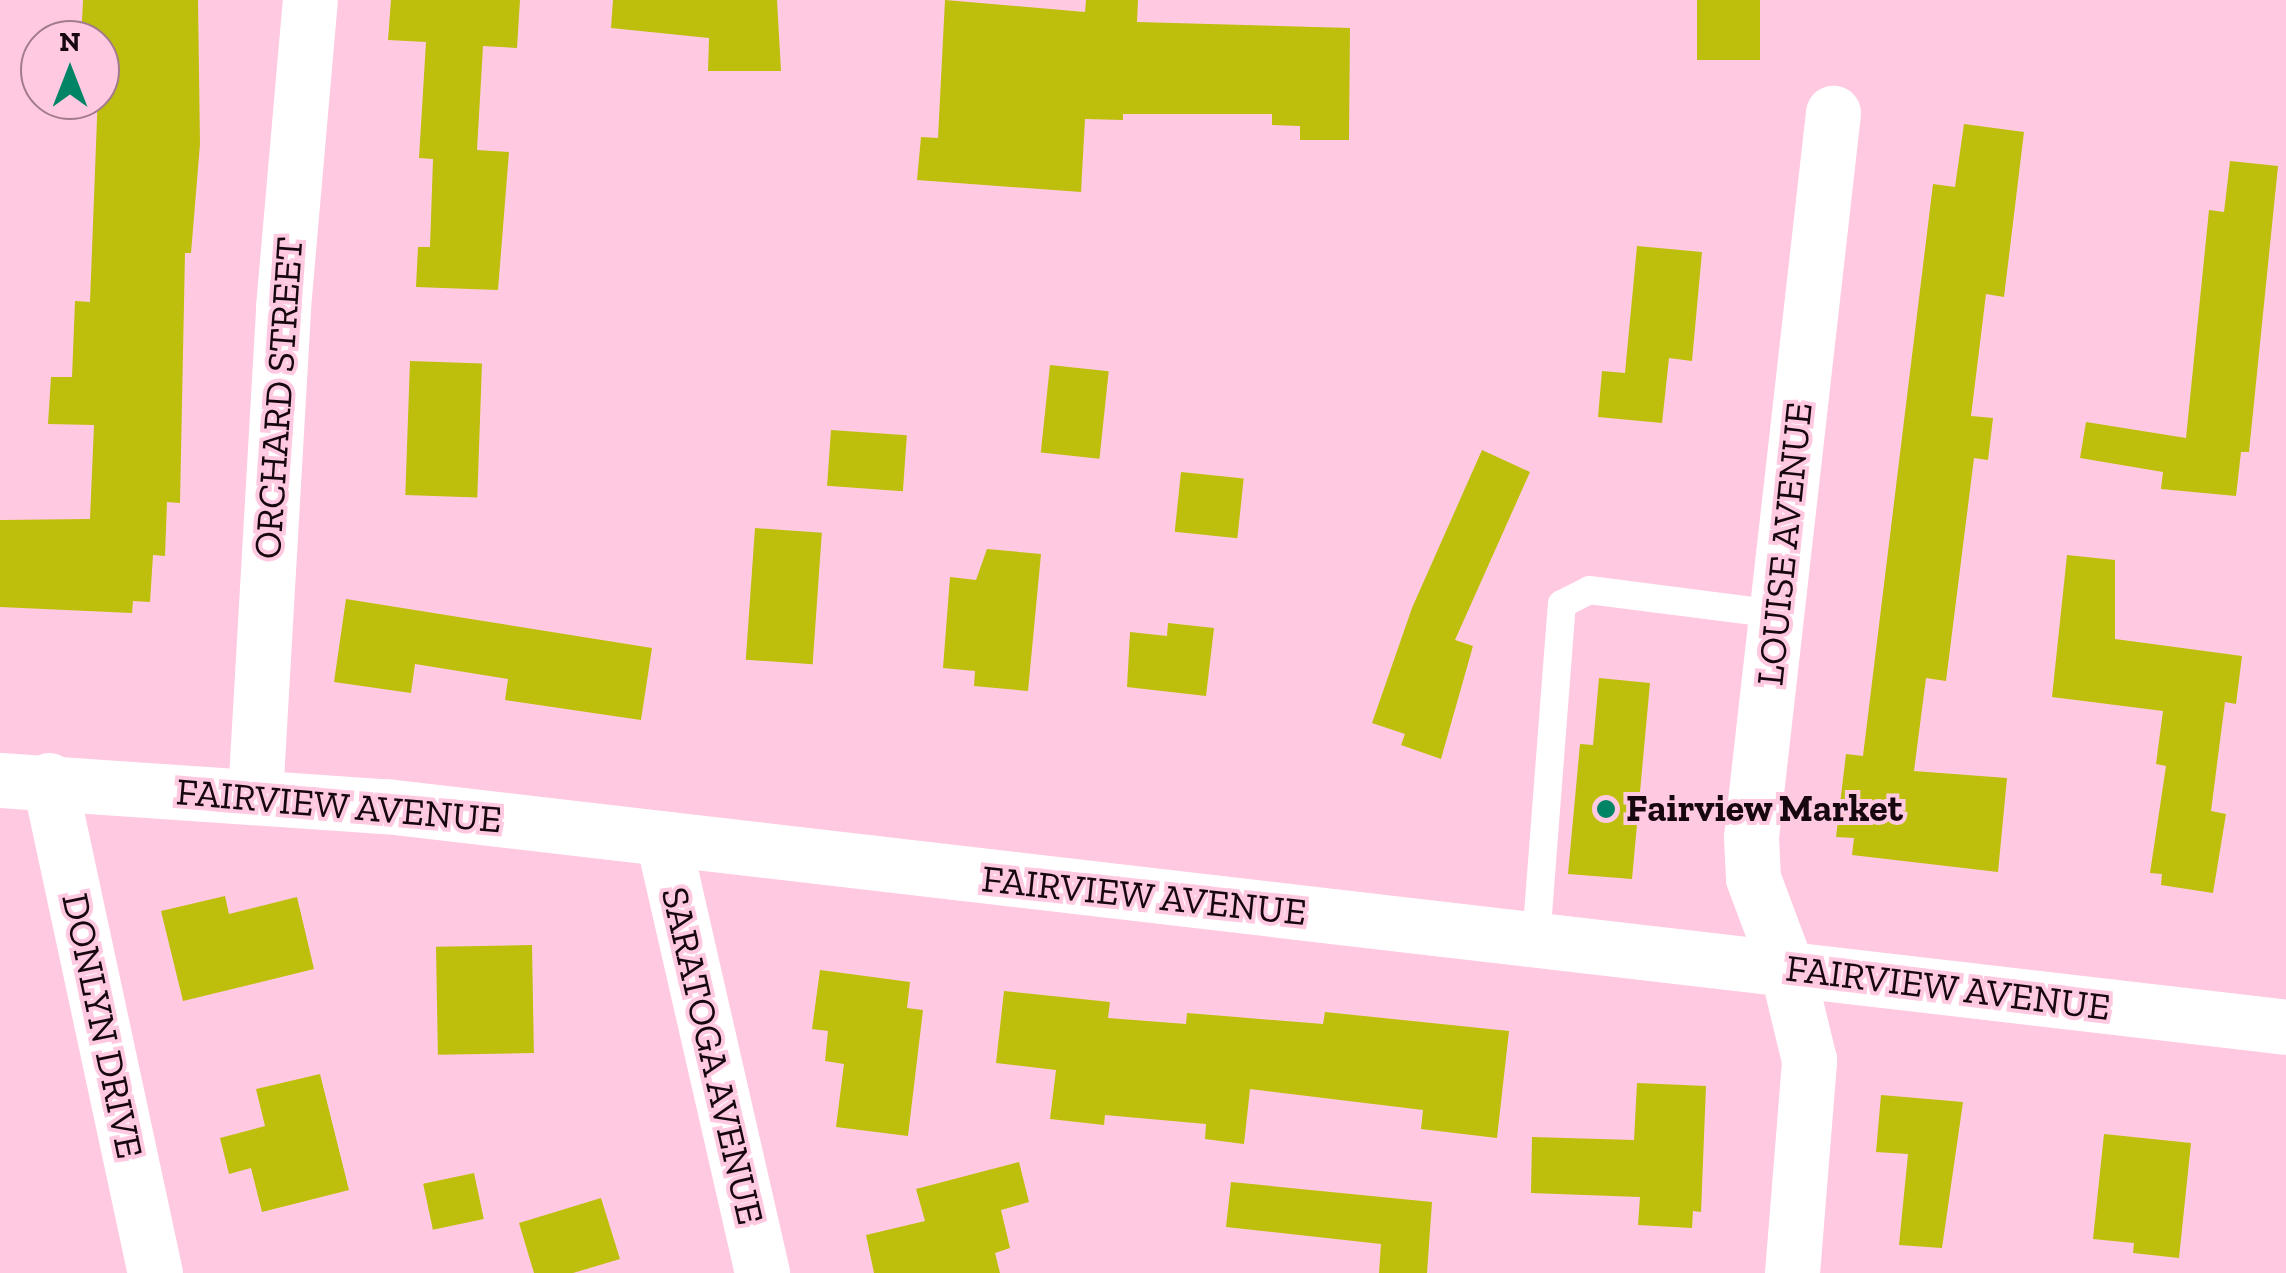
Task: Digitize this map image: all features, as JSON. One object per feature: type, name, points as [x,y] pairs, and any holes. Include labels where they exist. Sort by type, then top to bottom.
[{"type":"street","name":"ORCHARD STREET","points":[[254,796],[283,307],[310,0]]},
{"type":"street","name":"LOUISE AVENUE","points":[[1792,1273],[1809,1060],[1787,969],[1754,878],[1751,836],[1833,113]]},
{"type":"street","name":"FAIRVIEW AVENUE","points":[[24,780],[254,796],[663,840],[2286,1028]]},
{"type":"street","name":"DONLYN DRIVE","points":[[24,780],[155,1273]]},
{"type":"street","name":"SARATOGA AVENUE","points":[[663,840],[762,1273]]},
{"type":"lane","points":[[1536,940],[1562,604],[1588,590],[1777,614]]},
{"type":"building","points":[[83,0],[198,0],[200,144],[191,253],[185,253],[180,503],[167,502],[165,556],[153,555],[150,602],[133,601],[132,613],[0,607],[0,520],[90,519],[94,425],[48,424],[51,377],[72,377],[75,301],[90,302],[97,120],[120,120],[120,20],[82,20]]},
{"type":"building","points":[[391,0],[520,0],[517,48],[483,46],[477,150],[509,152],[498,290],[416,287],[418,247],[430,247],[433,159],[419,158],[426,42],[388,40]]},
{"type":"building","points":[[613,0],[777,0],[781,71],[708,71],[709,38],[611,28]]},
{"type":"building","points":[[945,0],[1085,12],[1086,0],[1138,0],[1137,22],[1350,28],[1349,140],[1300,140],[1300,126],[1272,125],[1272,114],[1123,114],[1123,120],[1085,119],[1081,192],[917,180],[921,137],[938,138]]},
{"type":"building","points":[[1697,0],[1760,0],[1760,60],[1697,60]]},
{"type":"building","points":[[1964,124],[2024,132],[2004,297],[1986,294],[1971,416],[1993,418],[1988,460],[1974,458],[1946,681],[1926,678],[1914,771],[2007,778],[1998,872],[1852,855],[1854,838],[1836,837],[1846,754],[1863,756],[1933,184],[1955,187]]},
{"type":"building","points":[[2230,161],[2278,166],[2249,452],[2241,452],[2236,496],[2161,489],[2163,472],[2080,458],[2086,422],[2186,438],[2209,210],[2224,212]]},
{"type":"building","points":[[1637,246],[1702,252],[1692,361],[1669,358],[1662,423],[1598,417],[1602,371],[1625,373]]},
{"type":"building","points":[[410,361],[482,364],[477,497],[405,495]]},
{"type":"building","points":[[1050,365],[1109,371],[1099,459],[1041,453]]},
{"type":"building","points":[[831,430],[907,435],[903,491],[827,486]]},
{"type":"building","points":[[1482,450],[1530,472],[1455,640],[1473,646],[1441,759],[1401,745],[1405,734],[1372,723],[1412,608]]},
{"type":"building","points":[[1181,472],[1244,479],[1237,538],[1175,532]]},
{"type":"building","points":[[755,528],[822,533],[813,664],[746,660]]},
{"type":"building","points":[[987,549],[1041,554],[1028,691],[974,686],[975,671],[943,668],[950,577],[976,580]]},
{"type":"building","points":[[2067,555],[2115,560],[2115,639],[2242,656],[2236,704],[2225,702],[2211,811],[2226,814],[2213,893],[2161,885],[2162,874],[2150,873],[2166,766],[2156,764],[2163,711],[2052,697]]},
{"type":"building","points":[[346,599],[652,648],[641,720],[505,700],[508,679],[415,664],[411,693],[334,682]]},
{"type":"building","points":[[1168,623],[1214,628],[1206,696],[1127,687],[1130,632],[1167,636]]},
{"type":"building","name":"Fairview Market","points":[[1599,678],[1650,683],[1632,879],[1568,874],[1580,744],[1593,745]]},
{"type":"building","points":[[225,896],[229,914],[297,897],[314,969],[183,1001],[161,911]]},
{"type":"building","points":[[532,945],[534,1053],[438,1055],[436,947]]},
{"type":"building","points":[[820,970],[910,982],[907,1008],[923,1010],[908,1136],[836,1127],[844,1064],[825,1061],[828,1031],[812,1029]]},
{"type":"building","points":[[1004,991],[1110,1002],[1108,1018],[1186,1024],[1187,1013],[1323,1024],[1325,1012],[1509,1031],[1497,1138],[1421,1129],[1423,1110],[1250,1089],[1244,1144],[1205,1139],[1206,1124],[1105,1115],[1104,1125],[1050,1119],[1056,1070],[996,1063]]},
{"type":"building","points":[[320,1074],[349,1190],[262,1212],[251,1168],[229,1174],[220,1138],[265,1126],[256,1089]]},
{"type":"building","points":[[1637,1083],[1706,1086],[1701,1212],[1693,1211],[1692,1228],[1638,1225],[1640,1197],[1531,1193],[1532,1137],[1634,1140]]},
{"type":"building","points":[[1881,1095],[1963,1102],[1942,1248],[1899,1245],[1908,1154],[1876,1152]]},
{"type":"building","points":[[2104,1134],[2191,1143],[2179,1258],[2133,1253],[2134,1243],[2093,1239]]},
{"type":"building","points":[[1019,1162],[1029,1202],[1001,1210],[1010,1248],[995,1253],[1000,1273],[874,1273],[866,1235],[925,1221],[916,1189]]},
{"type":"building","points":[[474,1173],[484,1219],[433,1230],[423,1184]]},
{"type":"building","points":[[1231,1182],[1432,1202],[1427,1273],[1379,1273],[1381,1244],[1226,1227]]},
{"type":"building","points":[[601,1198],[620,1259],[573,1273],[534,1273],[519,1223]]},
{"type":"place","name":"Fairview Market","points":[[1606,809]]}]
